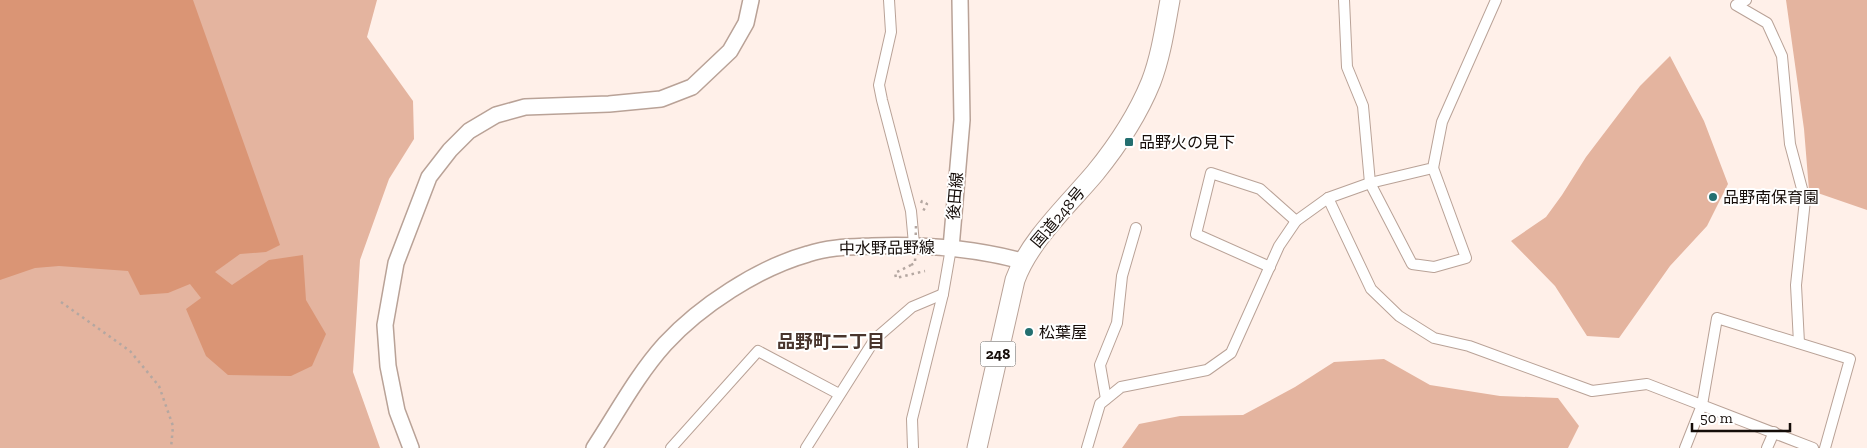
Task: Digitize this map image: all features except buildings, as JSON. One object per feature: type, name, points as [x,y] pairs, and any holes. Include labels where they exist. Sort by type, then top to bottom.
[{"type":"highway","name":"国道248号","points":[[977,448],[1015,280],[1022,261],[1113,149],[1140,104],[1158,60],[1170,0]]},
{"type":"street","points":[[411,448],[397,411],[388,366],[384,325],[396,263],[429,177],[450,150],[469,131],[496,115],[525,107],[609,104],[661,99],[692,86],[730,51],[746,23],[751,0]]},
{"type":"street","points":[[889,0],[890,32],[880,85],[882,100],[911,211],[914,244]]},
{"type":"street","name":"後田線","points":[[913,448],[912,419],[943,294],[951,248],[962,120],[960,0]]},
{"type":"street","points":[[1344,0],[1347,67],[1363,106],[1370,183],[1412,264],[1434,267],[1466,258],[1433,168],[1442,122],[1496,0]]},
{"type":"street","points":[[1746,0],[1736,5],[1766,23],[1782,56],[1790,144],[1805,200],[1796,286],[1799,343]]},
{"type":"street","points":[[1087,448],[1100,404],[1121,387],[1207,370],[1231,353],[1279,246],[1296,221],[1328,198],[1370,183],[1433,168]]},
{"type":"street","points":[[1270,267],[1196,234],[1211,173],[1260,189],[1296,221]]},
{"type":"street","points":[[1328,198],[1371,289],[1399,316],[1434,338],[1469,346],[1592,391],[1648,384],[1813,448]]},
{"type":"street","points":[[1106,399],[1100,365],[1117,323],[1122,276],[1136,228]]},
{"type":"street","name":"中水野品野線","points":[[594,448],[649,364],[665,344],[683,327],[730,291],[763,272],[808,254],[840,247],[914,244],[999,255],[1022,261]]},
{"type":"street","points":[[806,448],[838,394],[875,339],[912,307],[943,294]]},
{"type":"street","points":[[1685,448],[1702,405],[1717,318],[1850,359],[1825,448]]},
{"type":"street","points":[[671,448],[758,351],[838,394]]},
{"type":"street","points":[[1767,448],[1774,432]]},
{"type":"path","points":[[921,203],[922,201],[927,204],[926,206]]},
{"type":"path","points":[[916,225],[914,263],[895,273],[896,278],[925,271]]},
{"type":"path","points":[[60,302],[130,351],[159,386],[173,426],[171,448]]},
{"type":"shaded area","points":[[0,0],[377,0],[367,37],[413,101],[414,139],[389,179],[360,260],[353,372],[380,448],[0,448]]},
{"type":"shaded area","points":[[0,0],[193,0],[280,245],[266,252],[240,254],[215,272],[232,285],[269,260],[303,255],[306,300],[326,334],[312,366],[291,376],[228,375],[206,356],[186,309],[201,298],[190,284],[168,293],[140,295],[128,271],[59,266],[35,268],[0,280]]},
{"type":"shaded area","points":[[1786,0],[1867,0],[1867,210],[1809,190],[1804,129]]},
{"type":"shaded area","points":[[1670,56],[1704,121],[1728,184],[1707,226],[1670,266],[1619,338],[1587,336],[1555,286],[1511,241],[1546,217],[1586,157],[1640,86]]},
{"type":"shaded area","points":[[1384,359],[1430,385],[1500,396],[1558,398],[1579,426],[1568,448],[1122,448],[1139,424],[1180,416],[1243,415],[1295,387],[1334,362]]},
{"type":"place","name":"品野火の見下","points":[[1129,142]]},
{"type":"place","name":"品野南保育園","points":[[1713,197]]},
{"type":"place","name":"松葉屋","points":[[1029,332]]},
{"type":"district","name":"品野町二丁目","points":[[831,342]]}]
